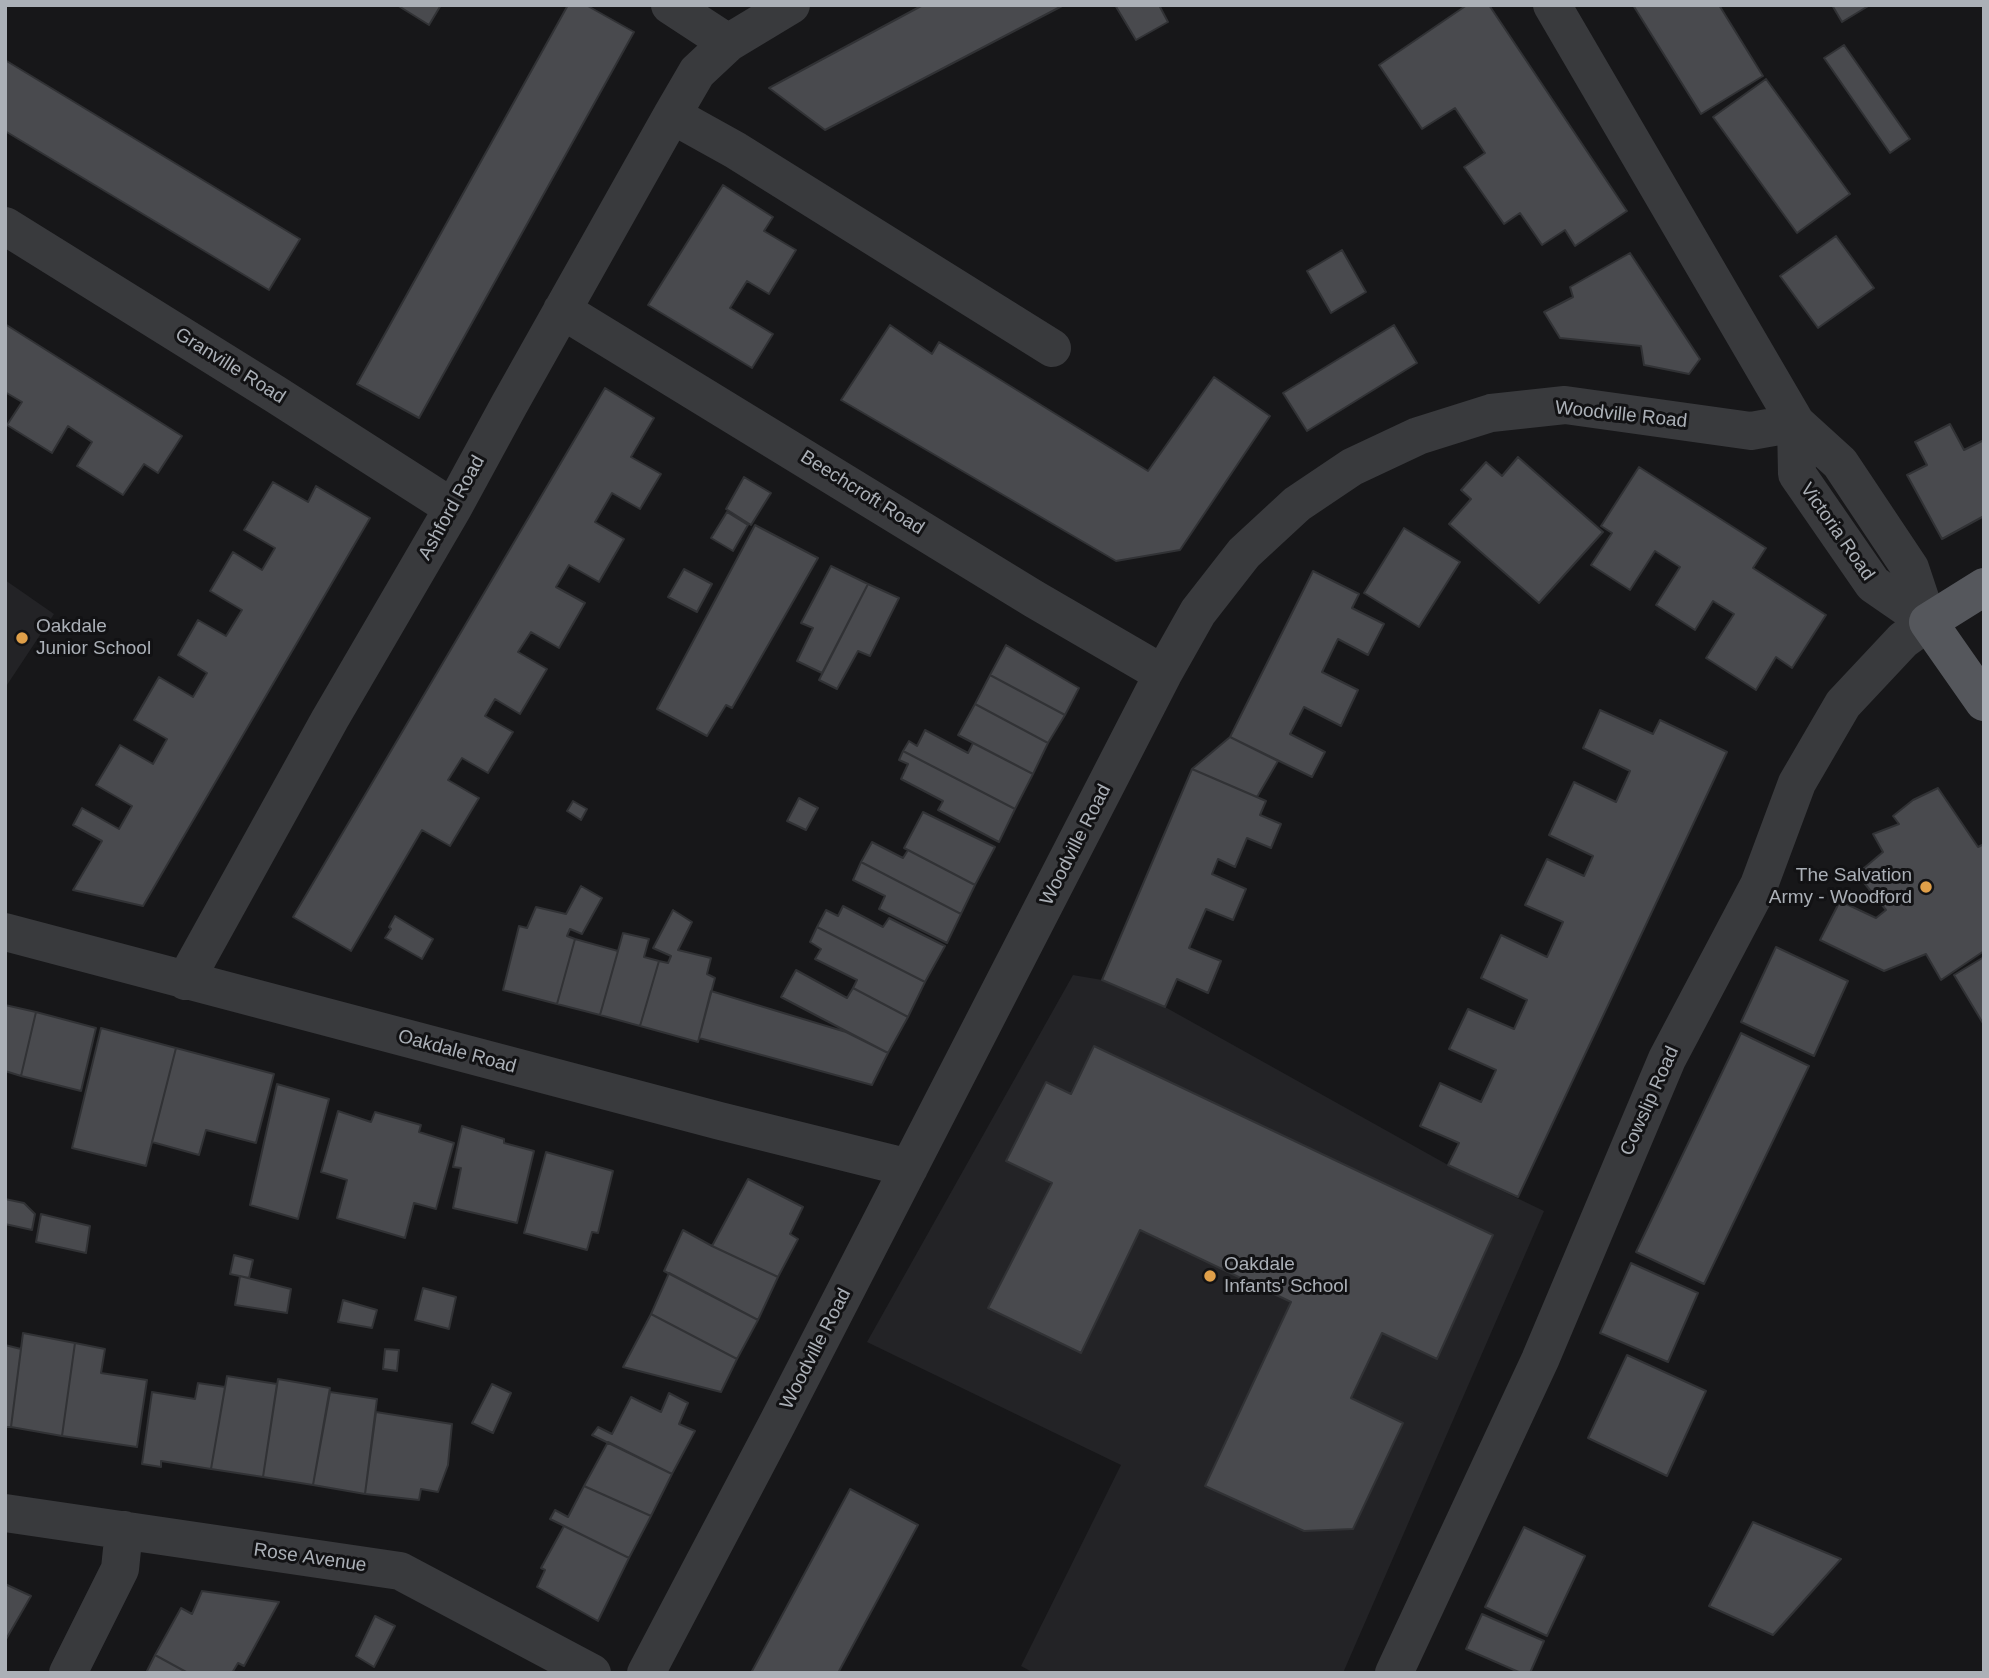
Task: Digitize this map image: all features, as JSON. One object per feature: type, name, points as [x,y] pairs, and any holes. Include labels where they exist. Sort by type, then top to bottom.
[{"type":"main road","name":"Cowslip Road","points":[[1928,622],[1984,587]]},
{"type":"main road","points":[[1928,622],[1984,702]]},
{"type":"street","points":[[670,5],[728,43]]},
{"type":"street","name":"Ashford Road","points":[[185,981],[330,719],[453,509],[697,72],[728,43],[791,5]]},
{"type":"street","name":"Victoria Road","points":[[1552,5],[1796,423],[1840,463],[1910,568],[1928,622]]},
{"type":"street","points":[[672,115],[735,150],[1052,348]]},
{"type":"street","name":"Granville Road","points":[[5,226],[275,394],[453,509]]},
{"type":"street","name":"Beechcroft Road","points":[[562,310],[1023,592],[1163,674]]},
{"type":"street","name":"Woodville Road","points":[[646,1673],[1163,674],[1198,612],[1244,553],[1297,504],[1352,467],[1418,436],[1491,413],[1565,405],[1751,430],[1796,423]]},
{"type":"street","name":"Cowslip Road","points":[[1394,1673],[1540,1360],[1667,1059],[1759,885],[1797,783],[1843,704],[1903,640],[1928,622]]},
{"type":"street","name":"Oakdale Road","points":[[5,933],[909,1168]]},
{"type":"street","name":"Rose Avenue","points":[[5,1513],[400,1571],[592,1673]]},
{"type":"street","points":[[68,1673],[120,1569],[124,1530]]},
{"type":"shaded area","name":"Oakdale Junior School","points":[[5,580],[54,614],[5,688]]},
{"type":"shaded area","name":"Oakdale Infants' School","points":[[1073,975],[1102,980],[1165,1007],[1448,1165],[1544,1211],[1343,1673],[1034,1673],[1021,1666],[1121,1465],[867,1342]]},
{"type":"building","points":[[397,5],[441,5],[429,25]]},
{"type":"building","points":[[568,5],[586,5],[634,32],[419,418],[357,384]]},
{"type":"building","points":[[923,5],[1064,5],[825,130],[769,88]]},
{"type":"building","points":[[1115,5],[1159,5],[1168,22],[1136,40]]},
{"type":"building","points":[[1467,5],[1489,5],[1627,211],[1575,246],[1565,230],[1542,245],[1520,213],[1504,224],[1464,167],[1485,153],[1455,108],[1422,129],[1379,65]]},
{"type":"building","points":[[1633,5],[1719,5],[1763,76],[1701,114]]},
{"type":"building","points":[[1832,5],[1870,5],[1842,22]]},
{"type":"building","points":[[1844,45],[1910,139],[1890,153],[1824,58]]},
{"type":"building","points":[[5,60],[300,239],[269,290],[5,131]]},
{"type":"building","points":[[1766,79],[1850,194],[1797,233],[1713,117]]},
{"type":"building","points":[[723,185],[773,217],[764,231],[796,250],[769,294],[747,281],[730,308],[773,334],[752,368],[648,305]]},
{"type":"building","points":[[1836,236],[1874,288],[1818,328],[1780,276]]},
{"type":"building","points":[[1342,250],[1366,292],[1331,313],[1307,271]]},
{"type":"building","points":[[1630,253],[1700,359],[1689,374],[1644,365],[1641,346],[1560,338],[1544,312],[1573,297],[1570,287]]},
{"type":"building","points":[[5,324],[182,436],[158,473],[144,464],[123,495],[77,466],[92,442],[68,426],[52,453],[7,425],[22,402],[5,392]]},
{"type":"building","points":[[890,325],[932,354],[939,342],[1148,471],[1214,377],[1270,416],[1180,550],[1116,561],[841,400]]},
{"type":"building","points":[[1394,325],[1417,363],[1307,431],[1283,393]]},
{"type":"building","points":[[605,388],[654,418],[631,457],[661,474],[640,509],[612,493],[595,522],[624,539],[599,582],[569,565],[556,587],[585,603],[559,648],[531,632],[518,652],[547,669],[520,714],[495,699],[485,716],[513,732],[488,773],[462,758],[448,780],[479,798],[450,846],[422,830],[351,951],[293,917]]},
{"type":"building","points":[[1950,424],[1964,450],[1984,440],[1984,516],[1942,539],[1907,475],[1927,465],[1915,442]]},
{"type":"building","points":[[1518,457],[1603,532],[1539,603],[1449,524],[1471,499],[1461,490],[1486,462],[1502,476]]},
{"type":"building","points":[[1639,467],[1766,548],[1753,568],[1826,615],[1792,668],[1776,657],[1756,690],[1706,658],[1734,614],[1713,601],[1695,630],[1656,605],[1680,567],[1655,551],[1630,590],[1591,565],[1612,533],[1601,526]]},
{"type":"building","points":[[744,477],[771,493],[751,525],[726,509]]},
{"type":"building","points":[[273,482],[308,502],[316,486],[370,518],[143,906],[73,890],[102,841],[73,825],[82,808],[119,829],[132,806],[96,785],[120,745],[153,764],[167,739],[134,720],[159,677],[193,697],[207,673],[178,655],[198,620],[226,636],[242,610],[210,591],[233,552],[262,570],[275,548],[244,530]]},
{"type":"building","points":[[727,512],[748,525],[733,551],[711,538]]},
{"type":"building","points":[[755,525],[818,558],[732,708],[726,705],[707,736],[657,709]]},
{"type":"building","points":[[1404,528],[1460,562],[1419,627],[1364,593]]},
{"type":"building","points":[[831,566],[868,584],[822,673],[797,661],[813,628],[801,623]]},
{"type":"building","points":[[684,569],[712,584],[697,612],[668,597]]},
{"type":"building","points":[[1313,571],[1359,594],[1352,608],[1384,624],[1368,655],[1338,639],[1322,672],[1358,690],[1341,726],[1304,707],[1290,734],[1325,752],[1312,777],[1230,737]]},
{"type":"building","points":[[868,584],[899,598],[870,656],[858,651],[837,689],[819,680]]},
{"type":"building","points":[[1006,645],[1079,688],[1065,715],[990,675]]},
{"type":"building","points":[[990,675],[1065,715],[1048,743],[975,704]]},
{"type":"building","points":[[975,704],[1048,743],[1033,774],[958,735]]},
{"type":"building","points":[[1600,710],[1653,734],[1660,720],[1727,752],[1518,1197],[1448,1165],[1459,1143],[1420,1126],[1440,1083],[1481,1102],[1496,1070],[1449,1049],[1468,1009],[1514,1029],[1527,1000],[1481,978],[1501,935],[1547,957],[1563,922],[1525,905],[1547,859],[1584,876],[1593,856],[1549,835],[1574,782],[1616,802],[1630,771],[1583,748]]},
{"type":"building","points":[[925,730],[968,753],[973,743],[1033,774],[1015,809],[903,751],[909,741],[917,746]]},
{"type":"building","points":[[1230,737],[1278,761],[1257,797],[1192,769]]},
{"type":"building","points":[[903,751],[1015,809],[999,842],[938,810],[943,801],[901,779],[908,764],[899,760]]},
{"type":"building","points":[[1192,769],[1266,801],[1260,815],[1281,824],[1271,848],[1247,838],[1235,867],[1218,859],[1212,874],[1246,889],[1233,920],[1206,909],[1189,948],[1221,961],[1208,993],[1177,979],[1165,1007],[1102,980]]},
{"type":"building","name":"The Salvation Army - Woodford","points":[[1938,788],[1978,847],[1984,844],[1984,951],[1941,980],[1926,954],[1884,971],[1820,940],[1840,901],[1876,918],[1886,910],[1857,874],[1883,852],[1873,834],[1899,824],[1893,816],[1913,800]]},
{"type":"building","points":[[799,798],[818,808],[806,830],[787,821]]},
{"type":"building","points":[[573,801],[587,809],[581,820],[567,811]]},
{"type":"building","points":[[923,812],[995,847],[975,885],[904,848]]},
{"type":"building","points":[[872,842],[903,858],[908,850],[975,885],[961,914],[861,862]]},
{"type":"building","points":[[861,862],[961,914],[947,943],[879,909],[885,896],[853,880]]},
{"type":"building","points":[[581,886],[602,898],[582,934],[570,929],[567,936],[575,939],[557,1004],[503,990],[519,926],[527,928],[536,907],[566,914]]},
{"type":"building","points":[[843,906],[883,927],[889,918],[945,946],[925,982],[817,927],[826,910],[838,916]]},
{"type":"building","points":[[673,910],[692,922],[678,950],[711,958],[707,974],[715,978],[698,1042],[640,1026],[659,961],[668,963],[671,956],[653,948]]},
{"type":"building","points":[[395,916],[433,939],[422,959],[385,938]]},
{"type":"building","points":[[817,927],[925,982],[908,1017],[853,988],[857,980],[815,959],[821,949],[810,942]]},
{"type":"building","points":[[623,933],[649,939],[644,957],[659,961],[640,1026],[600,1015]]},
{"type":"building","points":[[575,939],[618,951],[600,1015],[557,1004]]},
{"type":"building","points":[[1776,947],[1848,981],[1814,1056],[1741,1022]]},
{"type":"building","points":[[1984,957],[1984,1025],[1954,975]]},
{"type":"building","points":[[796,970],[847,998],[853,988],[908,1017],[888,1053],[781,997]]},
{"type":"building","points":[[711,991],[846,1032],[888,1053],[872,1085],[699,1038]]},
{"type":"building","points":[[5,1005],[36,1012],[21,1076],[5,1071]]},
{"type":"building","points":[[36,1012],[96,1028],[81,1091],[21,1076]]},
{"type":"building","points":[[101,1028],[176,1048],[146,1166],[72,1148]]},
{"type":"building","points":[[1741,1033],[1809,1066],[1704,1284],[1636,1252]]},
{"type":"building","points":[[1094,1046],[1493,1235],[1437,1359],[1382,1333],[1351,1398],[1403,1423],[1353,1529],[1304,1531],[1205,1486],[1291,1302],[1140,1230],[1081,1353],[988,1308],[1052,1183],[1006,1161],[1046,1082],[1071,1094]]},
{"type":"building","points":[[176,1048],[274,1074],[256,1143],[206,1130],[199,1155],[152,1142]]},
{"type":"building","points":[[277,1084],[329,1099],[298,1219],[250,1205]]},
{"type":"building","points":[[338,1111],[371,1122],[375,1112],[421,1125],[419,1132],[454,1143],[436,1209],[414,1203],[405,1238],[337,1218],[347,1180],[321,1172]]},
{"type":"building","points":[[462,1126],[504,1139],[504,1143],[534,1151],[517,1223],[453,1208],[461,1168],[453,1167]]},
{"type":"building","points":[[546,1152],[613,1171],[598,1233],[592,1232],[587,1250],[524,1233]]},
{"type":"building","points":[[748,1179],[803,1207],[790,1234],[798,1239],[778,1277],[712,1246]]},
{"type":"building","points":[[5,1199],[24,1203],[35,1214],[32,1230],[5,1224]]},
{"type":"building","points":[[41,1214],[90,1226],[86,1253],[36,1242]]},
{"type":"building","points":[[683,1230],[778,1277],[758,1320],[664,1271]]},
{"type":"building","points":[[234,1255],[253,1260],[249,1278],[230,1274]]},
{"type":"building","points":[[1631,1263],[1698,1293],[1668,1362],[1600,1333]]},
{"type":"building","points":[[669,1273],[758,1320],[737,1359],[651,1314]]},
{"type":"building","points":[[240,1276],[291,1289],[287,1313],[235,1305]]},
{"type":"building","points":[[423,1288],[456,1297],[449,1329],[415,1320]]},
{"type":"building","points":[[343,1300],[377,1310],[372,1328],[338,1322]]},
{"type":"building","points":[[651,1314],[737,1359],[721,1392],[623,1367]]},
{"type":"building","points":[[23,1333],[75,1343],[62,1436],[11,1427]]},
{"type":"building","points":[[75,1343],[105,1349],[101,1373],[147,1380],[137,1447],[62,1436]]},
{"type":"building","points":[[5,1345],[21,1349],[11,1427],[5,1427]]},
{"type":"building","points":[[385,1349],[399,1350],[397,1371],[383,1369]]},
{"type":"building","points":[[1627,1355],[1706,1391],[1667,1476],[1588,1438]]},
{"type":"building","points":[[227,1376],[277,1384],[263,1477],[211,1469]]},
{"type":"building","points":[[278,1379],[330,1388],[313,1485],[263,1477]]},
{"type":"building","points":[[198,1383],[225,1387],[211,1469],[161,1461],[161,1467],[142,1464],[152,1392],[195,1399]]},
{"type":"building","points":[[492,1384],[511,1393],[493,1433],[472,1423]]},
{"type":"building","points":[[330,1392],[377,1399],[365,1494],[313,1485]]},
{"type":"building","points":[[669,1393],[688,1403],[679,1424],[695,1431],[672,1474],[592,1435],[598,1427],[612,1434],[631,1397],[661,1412]]},
{"type":"building","points":[[376,1412],[452,1424],[448,1465],[438,1492],[421,1489],[419,1500],[365,1494]]},
{"type":"building","points":[[608,1442],[672,1474],[651,1516],[584,1486]]},
{"type":"building","points":[[584,1486],[651,1516],[629,1558],[550,1519],[555,1510],[568,1517]]},
{"type":"building","points":[[850,1489],[918,1525],[838,1673],[751,1673]]},
{"type":"building","points":[[1753,1522],[1841,1559],[1773,1635],[1709,1606]]},
{"type":"building","points":[[564,1526],[629,1558],[598,1621],[537,1587],[545,1570],[541,1568]]},
{"type":"building","points":[[1524,1527],[1585,1556],[1547,1636],[1485,1607]]},
{"type":"building","points":[[5,1584],[31,1596],[5,1641]]},
{"type":"building","points":[[202,1591],[279,1602],[244,1666],[238,1663],[232,1673],[188,1673],[155,1655],[181,1608],[192,1614]]},
{"type":"building","points":[[1482,1614],[1544,1641],[1530,1673],[1521,1673],[1466,1649]]},
{"type":"building","points":[[375,1616],[395,1626],[374,1667],[356,1656]]},
{"type":"building","points":[[155,1655],[188,1673],[146,1673]]},
{"type":"place","name":"Oakdale Junior School","points":[[22,638]]},
{"type":"place","name":"The Salvation Army - Woodford","points":[[1926,887]]},
{"type":"place","name":"Oakdale Infants' School","points":[[1210,1276]]}]
